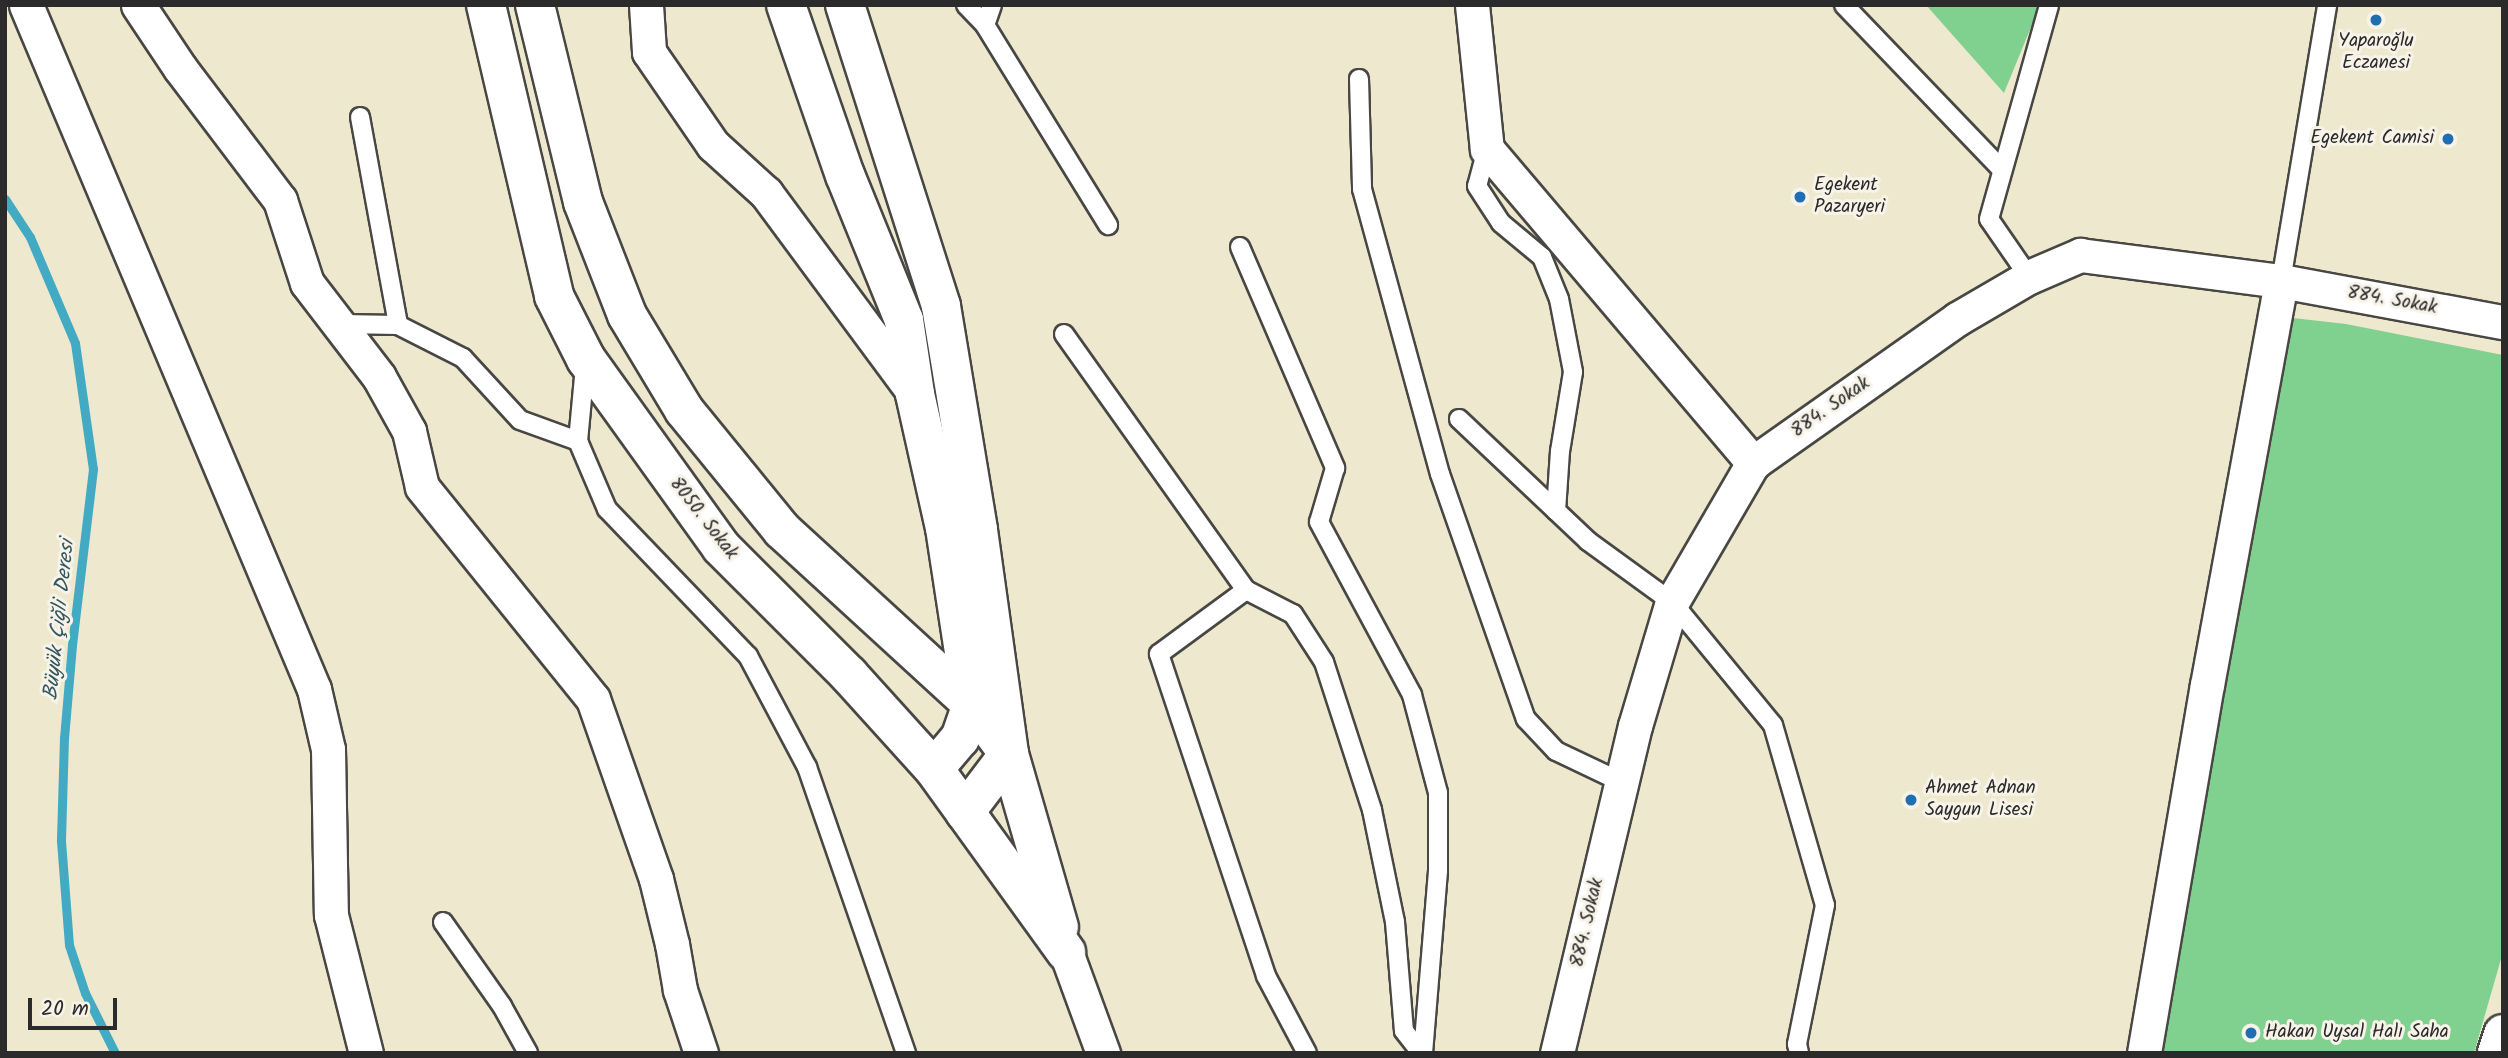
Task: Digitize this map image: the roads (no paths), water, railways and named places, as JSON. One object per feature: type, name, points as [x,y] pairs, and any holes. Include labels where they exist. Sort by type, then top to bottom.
[{"type":"street","points":[[5,30],[24,5],[314,689],[328,750],[331,915],[366,1053]]},
{"type":"street","points":[[138,5],[180,68],[280,200],[307,283],[342,324],[379,377],[409,431],[422,487],[593,699],[656,879],[680,990],[701,1053]]},
{"type":"street","name":"8050. Sokak","points":[[486,5],[554,296],[586,359],[721,547],[849,675],[934,769],[1066,952]]},
{"type":"street","points":[[535,5],[583,202],[627,315],[684,410],[782,530],[972,704],[1009,754]]},
{"type":"street","points":[[646,5],[649,52],[713,145],[766,192],[915,394]]},
{"type":"street","points":[[786,5],[845,175],[904,320],[915,394],[945,528],[972,704],[960,738],[934,769]]},
{"type":"street","points":[[845,5],[942,306],[978,530],[1009,754],[1066,952],[1103,1053]]},
{"type":"street","points":[[1472,5],[1487,149],[1753,463]]},
{"type":"street","name":"884. Sokak","points":[[1557,1053],[1621,782],[1672,601],[1753,463],[1958,319],[2029,277],[2080,255],[2281,281],[2503,322]]},
{"type":"street","points":[[2144,1053],[2207,685],[2281,281]]},
{"type":"street","points":[[965,812],[1009,754]]},
{"type":"street","points":[[2497,1053],[2503,1034]]},
{"type":"lane","points":[[966,5],[985,25],[1108,225]]},
{"type":"lane","points":[[985,25],[992,5]]},
{"type":"lane","points":[[1844,5],[2002,170]]},
{"type":"lane","points":[[2029,277],[1989,219],[2049,5]]},
{"type":"lane","points":[[2281,281],[2328,5]]},
{"type":"lane","points":[[1359,79],[1362,189],[1440,474],[1526,719],[1556,751],[1621,782]]},
{"type":"lane","points":[[360,117],[398,325]]},
{"type":"lane","points":[[1487,149],[1477,186],[1500,223],[1542,257],[1559,299],[1573,372],[1560,452],[1556,511]]},
{"type":"lane","points":[[1240,247],[1335,468],[1319,522],[1412,695],[1438,793],[1438,871],[1422,1053]]},
{"type":"lane","points":[[342,324],[398,325],[463,358],[520,420],[578,441]]},
{"type":"lane","points":[[1064,334],[1246,590],[1293,614],[1324,662],[1372,810],[1395,922],[1404,1031],[1422,1053]]},
{"type":"lane","points":[[586,359],[578,441],[607,509],[748,656],[807,767],[906,1053]]},
{"type":"lane","points":[[1459,419],[1588,541],[1672,601],[1773,725],[1825,905],[1797,1044],[1799,1053]]},
{"type":"lane","points":[[1246,590],[1159,654],[1266,976],[1307,1053]]},
{"type":"lane","points":[[443,922],[502,1006],[528,1053]]},
{"type":"waterway","name":"Büyük Çiğli Deresi","points":[[5,199],[30,237],[75,343],[93,469],[72,645],[64,738],[61,841],[69,945],[85,993],[115,1053]]},
{"type":"place","name":"Yaparoğlu Eczanesi","points":[[2376,20]]},
{"type":"place","name":"Egekent Camisi","points":[[2448,139]]},
{"type":"place","name":"Egekent Pazaryeri","points":[[1800,197]]},
{"type":"place","name":"Ahmet Adnan Saygun Lisesi","points":[[1911,800]]},
{"type":"place","name":"Hakan Uysal Halı Saha","points":[[2251,1033]]}]
